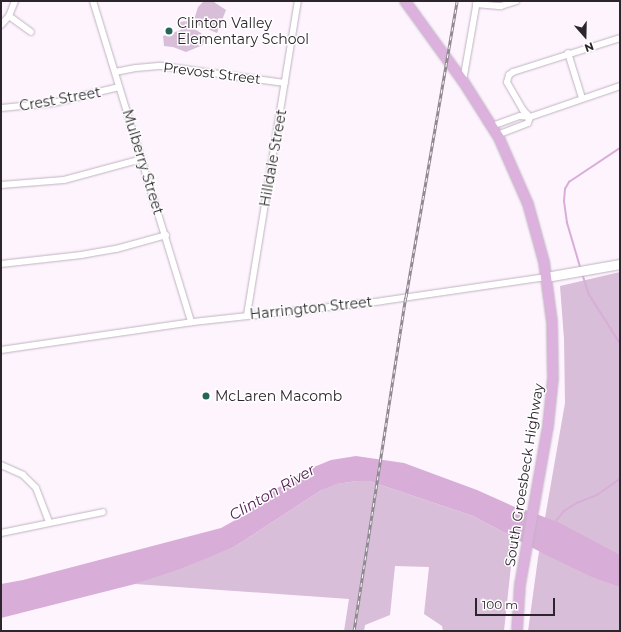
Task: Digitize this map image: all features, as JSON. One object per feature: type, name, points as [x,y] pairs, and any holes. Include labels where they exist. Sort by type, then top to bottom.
[{"type":"main road","name":"South Groesbeck Highway","points":[[405,1],[463,81],[494,130],[509,159],[528,204],[538,238],[546,277],[552,322],[554,378],[548,426],[535,504],[525,552],[519,598],[517,631]]},
{"type":"street","points":[[1,25],[9,16],[15,1]]},
{"type":"street","name":"Mulberry Street","points":[[93,1],[192,322]]},
{"type":"street","name":"Hilldale Street","points":[[247,315],[298,1]]},
{"type":"street","points":[[463,81],[476,2],[501,6],[512,1]]},
{"type":"street","points":[[9,16],[31,32]]},
{"type":"street","points":[[530,117],[523,110],[507,82],[509,75],[513,72],[568,53],[620,38]]},
{"type":"street","points":[[568,53],[582,98]]},
{"type":"street","name":"Prevost Street","points":[[115,72],[136,68],[161,66],[285,83]]},
{"type":"street","points":[[494,130],[520,116],[530,117],[620,86]]},
{"type":"street","name":"Crest Street","points":[[1,108],[53,103],[119,87]]},
{"type":"street","points":[[494,130],[528,123],[530,117]]},
{"type":"street","points":[[1,185],[64,180],[142,159]]},
{"type":"street","points":[[1,264],[81,256],[116,249],[166,235]]},
{"type":"street","name":"Harrington Street","points":[[1,350],[192,322],[382,301],[546,277],[620,264]]},
{"type":"street","points":[[1,465],[23,475],[36,488],[49,522]]},
{"type":"street","points":[[1,533],[103,512]]},
{"type":"shaded area","points":[[203,2],[214,2],[226,10],[217,33],[193,23],[198,7]]},
{"type":"shaded area","points":[[187,21],[191,27],[201,33],[204,40],[203,45],[186,52],[173,47],[164,46],[163,36],[181,30],[178,22]]},
{"type":"shaded area","points":[[620,272],[620,631],[528,631],[538,558],[565,403],[564,339],[560,286]]},
{"type":"shaded area","points":[[356,456],[404,463],[477,490],[517,508],[560,523],[620,555],[620,587],[592,577],[546,555],[473,516],[369,481],[357,481],[337,484],[320,491],[234,547],[180,569],[135,584],[1,618],[1,584],[23,580],[221,528],[239,518],[276,489],[309,469],[331,460]]},
{"type":"shaded area","points":[[369,481],[473,516],[514,538],[504,631],[443,631],[442,626],[424,614],[429,567],[395,566],[390,615],[365,625],[364,631],[344,631],[349,599],[135,584],[234,547],[320,491],[336,484]]},
{"type":"waterway","points":[[580,267],[567,223],[564,201],[565,189],[569,182],[620,148]]},
{"type":"waterway","points":[[583,275],[589,294],[620,343]]},
{"type":"waterway","points":[[556,521],[564,511],[577,503],[597,495],[620,479]]},
{"type":"railway","points":[[354,631],[406,297],[457,1]]},
{"type":"place","name":"Clinton Valley Elementary School","points":[[169,31]]},
{"type":"place","name":"McLaren Macomb","points":[[206,396]]},
{"type":"water label","name":"Clinton River","points":[[272,492]]}]
